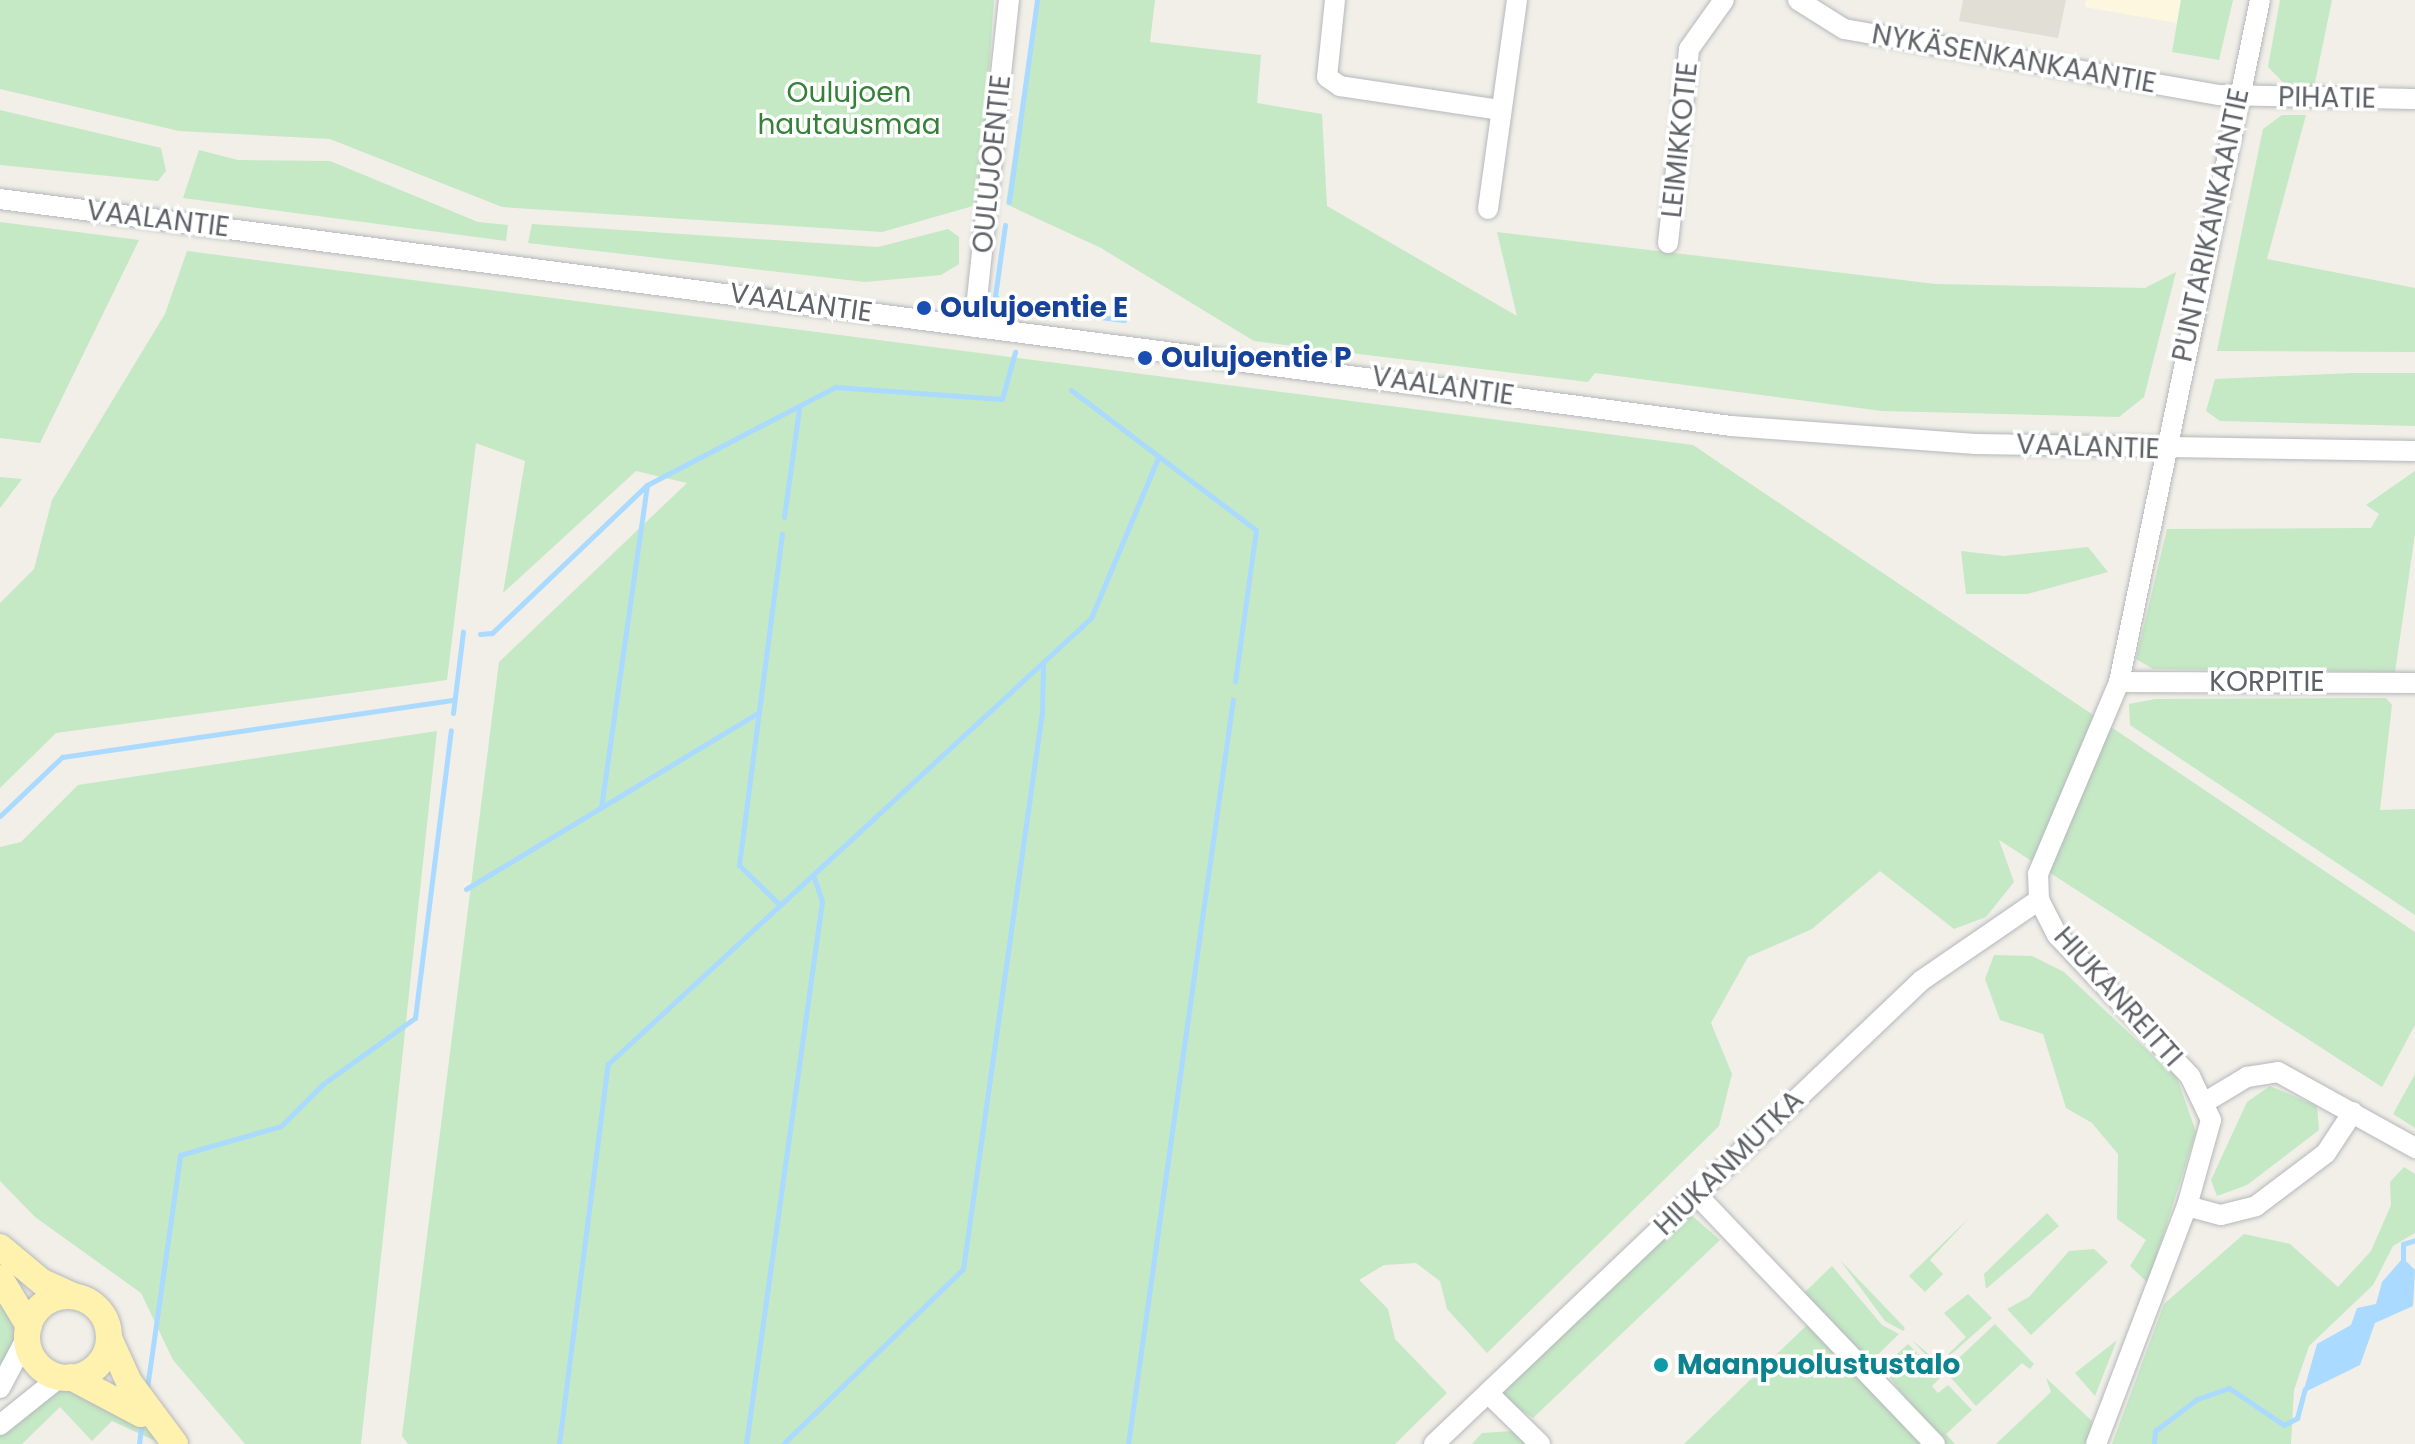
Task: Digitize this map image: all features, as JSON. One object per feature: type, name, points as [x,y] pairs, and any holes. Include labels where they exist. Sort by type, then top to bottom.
[{"type":"main road","points":[[0,1247],[42,1282],[99,1310],[109,1338],[168,1436]]},
{"type":"main road","points":[[0,1278],[28,1332],[40,1367],[117,1395],[168,1436]]},
{"type":"main road","points":[[28,1332],[50,1300],[73,1296]]},
{"type":"main road","points":[[66,1377],[98,1365],[109,1338]]},
{"type":"street","name":"OULUJOENTIE","points":[[974,327],[1009,0]]},
{"type":"street","points":[[1335,0],[1327,77],[1340,86],[1501,110]]},
{"type":"street","points":[[1488,209],[1517,0]]},
{"type":"street","name":"LEIMIKKOTIE","points":[[1668,243],[1689,49],[1724,0]]},
{"type":"street","name":"NYKÄSENKANKAANTIE","points":[[1798,0],[1844,29],[2239,97]]},
{"type":"street","name":"PUNTARIKANKAANTIE","points":[[2164,450],[2260,0]]},
{"type":"street","name":"PIHATIE","points":[[2239,97],[2415,99]]},
{"type":"street","name":"VAALANTIE","points":[[0,199],[1731,426],[2164,450],[2415,451]]},
{"type":"street","name":"HIUKANREITTI","points":[[2164,450],[2119,682],[2041,862],[2039,900],[2071,952],[2207,1101]]},
{"type":"street","name":"KORPITIE","points":[[2119,682],[2415,683]]},
{"type":"street","name":"HIUKANMUTKA","points":[[1434,1444],[1922,980],[2039,900]]},
{"type":"street","points":[[2096,1444],[2187,1206],[2209,1139],[2207,1101],[2247,1077],[2278,1072],[2415,1148]]},
{"type":"street","points":[[2187,1206],[2221,1215],[2256,1206],[2326,1153],[2353,1112]]},
{"type":"street","points":[[1696,1194],[1935,1444]]},
{"type":"street","points":[[0,1388],[28,1332]]},
{"type":"street","points":[[0,1425],[66,1377]]},
{"type":"street","points":[[1488,1393],[1540,1444]]},
{"type":"shaded area","points":[[1963,0],[2066,0],[2058,38],[1959,21]]},
{"type":"shaded area","points":[[2086,0],[2181,0],[2177,23],[2085,7]]},
{"type":"green space","name":"Oulujoen hautausmaa","points":[[0,0],[994,0],[980,204],[882,232],[502,207],[330,139],[179,131],[0,89]]},
{"type":"green space","points":[[1036,0],[1155,0],[1150,42],[1261,55],[1257,103],[1322,114],[1327,206],[1517,316],[1497,232],[1936,284],[2145,288],[2176,272],[2144,397],[2119,417],[1882,411],[1595,373],[1588,382],[1254,341],[1101,248],[1006,204]]},
{"type":"green space","points":[[2181,0],[2233,0],[2219,60],[2172,52]]},
{"type":"green space","points":[[2280,0],[2332,0],[2314,87],[2289,88],[2268,67]]},
{"type":"green space","points":[[0,110],[161,148],[166,171],[158,181],[0,165]]},
{"type":"green space","points":[[2282,115],[2306,115],[2267,259],[2415,288],[2415,352],[2217,351],[2263,129]]},
{"type":"green space","points":[[199,150],[238,160],[330,161],[478,222],[508,225],[506,241],[183,198]]},
{"type":"green space","points":[[0,222],[139,240],[40,443],[0,438]]},
{"type":"green space","points":[[532,224],[878,247],[948,229],[959,237],[959,264],[941,275],[865,282],[528,243]]},
{"type":"green space","points":[[187,251],[1693,445],[2415,932],[2415,1025],[2382,1087],[1999,840],[2014,882],[1986,917],[1954,929],[1880,871],[1812,929],[1748,957],[1711,1023],[1732,1074],[1719,1126],[1487,1353],[1447,1309],[1440,1281],[1416,1263],[1384,1265],[1359,1280],[1388,1309],[1395,1339],[1447,1393],[1395,1444],[408,1444],[402,1436],[499,662],[687,483],[636,471],[503,593],[525,461],[476,443],[447,680],[56,733],[0,788],[0,603],[34,569],[52,500],[165,314]]},
{"type":"green space","points":[[2415,373],[2415,426],[2220,421],[2206,411],[2215,379]]},
{"type":"green space","points":[[2415,471],[2415,534],[2395,672],[2153,669],[2136,659],[2167,529],[2371,528],[2379,514],[2366,505]]},
{"type":"green space","points":[[0,477],[22,479],[0,508]]},
{"type":"green space","points":[[2088,547],[2108,572],[2027,594],[1966,594],[1961,551],[2004,556]]},
{"type":"green space","points":[[2386,698],[2392,705],[2380,810],[2415,809],[2415,915],[2130,725],[2129,704],[2155,699]]},
{"type":"green space","points":[[437,731],[361,1444],[245,1444],[173,1360],[141,1293],[35,1217],[0,1181],[0,847],[21,842],[78,785]]},
{"type":"green space","points":[[1994,955],[2032,956],[2064,972],[2177,1078],[2196,1132],[2148,1283],[2130,1266],[2146,1240],[2117,1219],[2118,1154],[2092,1123],[2066,1108],[2043,1034],[2000,1020],[1985,979]]},
{"type":"green space","points":[[2415,1074],[2415,1128],[2393,1114]]},
{"type":"green space","points":[[2270,1086],[2317,1106],[2319,1130],[2247,1185],[2217,1196],[2211,1180],[2247,1102]]},
{"type":"green space","points":[[2404,1167],[2415,1174],[2415,1233],[2393,1246],[2373,1285],[2309,1346],[2294,1390],[2291,1444],[2112,1444],[2164,1304],[2244,1234],[2290,1244],[2338,1287],[2371,1251],[2391,1205],[2390,1182]]},
{"type":"green space","points":[[1689,1213],[1720,1240],[1533,1418],[1503,1399],[1502,1391]]},
{"type":"green space","points":[[2047,1213],[2059,1226],[1986,1289],[1984,1274]]},
{"type":"green space","points":[[1970,1217],[1930,1260],[1943,1274],[1925,1292],[1909,1276]]},
{"type":"green space","points":[[2094,1249],[2108,1262],[2031,1335],[2007,1309],[2029,1297],[2069,1251]]},
{"type":"green space","points":[[1840,1260],[1905,1328],[1903,1331],[1885,1321]]},
{"type":"green space","points":[[1832,1266],[1882,1325],[1899,1334],[1869,1363],[1804,1293]]},
{"type":"green space","points":[[0,1287],[23,1327],[0,1379]]},
{"type":"green space","points":[[1968,1294],[1992,1318],[1937,1367],[1912,1340],[1939,1363],[1966,1337],[1944,1313]]},
{"type":"green space","points":[[1995,1324],[2034,1364],[2030,1369],[2022,1363],[1976,1406],[1945,1371]]},
{"type":"green space","points":[[1807,1325],[1923,1444],[1684,1444]]},
{"type":"green space","points":[[2117,1340],[2095,1396],[2075,1373]]},
{"type":"green space","points":[[1908,1344],[1941,1377],[1932,1386],[1938,1393],[1948,1385],[1972,1410],[1946,1434],[1955,1444],[1942,1444],[1882,1368]]},
{"type":"green space","points":[[2046,1378],[2092,1421],[2088,1444],[1996,1444],[2051,1392]]},
{"type":"green space","points":[[66,1384],[118,1402],[162,1444],[112,1421],[92,1441],[60,1407],[22,1444],[0,1444],[0,1432]]},
{"type":"green space","points":[[1514,1431],[1527,1444],[1472,1444],[1482,1433]]},
{"type":"water","points":[[2403,1258],[2415,1270],[2413,1306],[2375,1323],[2360,1365],[2303,1393],[2317,1344],[2351,1325],[2357,1308],[2376,1304],[2382,1282]]},
{"type":"waterway","points":[[1009,202],[1037,0]]},
{"type":"waterway","points":[[1005,225],[995,296],[1004,305],[1124,320]]},
{"type":"waterway","points":[[480,634],[492,633],[647,485],[835,387],[1002,399],[1015,352]]},
{"type":"waterway","points":[[1071,390],[1256,530],[1235,682]]},
{"type":"waterway","points":[[784,517],[799,409]]},
{"type":"waterway","points":[[559,1444],[608,1064],[1091,618],[1158,458]]},
{"type":"waterway","points":[[601,808],[647,486]]},
{"type":"waterway","points":[[780,905],[739,865],[782,534]]},
{"type":"waterway","points":[[453,713],[463,632]]},
{"type":"waterway","points":[[783,1444],[963,1269],[1042,712],[1043,663]]},
{"type":"waterway","points":[[1128,1444],[1233,699]]},
{"type":"waterway","points":[[0,816],[62,757],[454,700]]},
{"type":"waterway","points":[[466,889],[759,712]]},
{"type":"waterway","points":[[147,1388],[180,1155],[281,1126],[323,1084],[415,1018],[451,730]]},
{"type":"waterway","points":[[746,1444],[822,901],[813,875]]},
{"type":"waterway","points":[[2403,1262],[2403,1244],[2415,1240]]},
{"type":"waterway","points":[[2154,1444],[2155,1431],[2197,1399],[2229,1388],[2284,1425],[2297,1418],[2305,1389]]},
{"type":"waterway","points":[[139,1444],[141,1427]]},
{"type":"place","name":"Oulujoentie E","points":[[924,308]]},
{"type":"place","name":"Oulujoentie P","points":[[1145,358]]},
{"type":"place","name":"Maanpuolustustalo","points":[[1661,1365]]}]
